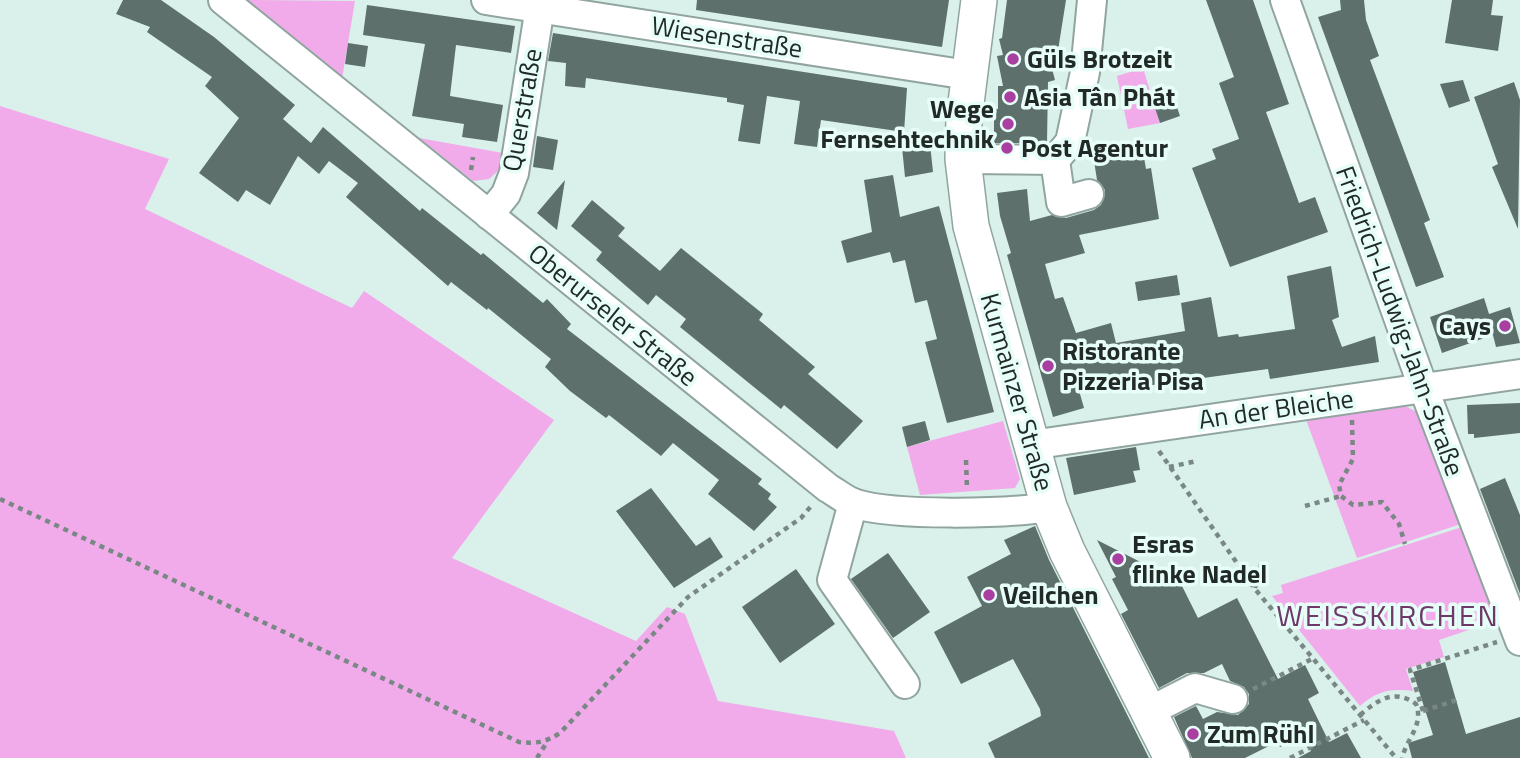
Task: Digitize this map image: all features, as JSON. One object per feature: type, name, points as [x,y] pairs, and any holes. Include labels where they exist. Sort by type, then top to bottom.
[{"type":"main road","name":"Kurmainzer Straße","points":[[979,0],[968,75],[963,159],[971,226],[1049,507],[1067,551],[1172,758]]},
{"type":"street","name":"Oberurseler Straße","points":[[223,0],[828,488],[853,503],[891,510],[1049,507]]},
{"type":"street","name":"Wiesenstraße","points":[[486,0],[540,4],[968,75]]},
{"type":"street","points":[[1089,194],[1061,202],[1055,160],[1070,142],[1085,72],[1091,0]]},
{"type":"street","name":"Friedrich-Ludwig-Jahn-Straße","points":[[1285,0],[1423,387],[1519,638]]},
{"type":"street","name":"Querstraße","points":[[489,215],[506,194],[514,173],[540,4]]},
{"type":"street","points":[[963,159],[1055,160]]},
{"type":"street","name":"An der Bleiche","points":[[1031,445],[1520,374]]},
{"type":"street","points":[[853,503],[832,580],[905,684]]},
{"type":"street","points":[[1148,712],[1195,688],[1233,699]]},
{"type":"path","points":[[1347,399],[1354,436],[1353,459],[1339,485],[1341,496],[1353,505],[1382,502],[1399,524],[1405,544]]},
{"type":"path","points":[[1143,427],[1255,589],[1395,758]]},
{"type":"path","points":[[1169,467],[1197,461]]},
{"type":"path","points":[[537,758],[547,742],[560,733],[688,597],[801,518],[828,488]]},
{"type":"path","points":[[1305,506],[1341,496]]},
{"type":"path","points":[[0,499],[519,741],[547,742]]},
{"type":"path","points":[[1255,589],[1262,559]]},
{"type":"path","points":[[1402,758],[1406,743],[1417,729],[1421,711],[1410,670],[1519,638]]},
{"type":"path","points":[[1233,699],[1312,659]]},
{"type":"path","points":[[1360,715],[1387,696],[1397,695],[1416,704],[1421,711]]},
{"type":"path","points":[[1421,711],[1457,700]]},
{"type":"path","points":[[1290,758],[1364,720]]},
{"type":"shaded area","points":[[246,0],[355,1],[342,79]]},
{"type":"shaded area","points":[[1143,68],[1160,123],[1128,129],[1117,76]]},
{"type":"shaded area","points":[[0,106],[169,159],[145,209],[352,308],[364,291],[554,420],[452,558],[636,641],[667,607],[685,614],[718,701],[894,731],[906,758],[0,758]]},
{"type":"shaded area","points":[[419,138],[503,153],[500,169],[489,179],[473,181]]},
{"type":"shaded area","points":[[1401,404],[1419,413],[1461,524],[1357,558],[1305,417]]},
{"type":"shaded area","points":[[1003,421],[1020,479],[1015,488],[920,495],[907,447]]},
{"type":"shaded area","points":[[1462,527],[1495,621],[1439,640],[1444,657],[1406,669],[1413,691],[1384,692],[1360,706],[1272,596],[1283,593],[1281,585]]},
{"type":"building","points":[[123,0],[161,0],[214,37],[295,105],[283,119],[311,143],[323,127],[420,211],[422,208],[481,255],[483,253],[543,303],[547,299],[571,324],[567,329],[762,479],[758,484],[771,494],[768,499],[777,507],[754,531],[708,494],[719,480],[673,443],[661,456],[609,415],[606,418],[570,391],[545,367],[551,359],[488,308],[487,310],[451,282],[448,286],[346,197],[358,183],[329,161],[319,174],[298,156],[270,205],[246,190],[238,202],[199,173],[239,118],[205,86],[212,77],[147,32],[150,27],[116,14]]},
{"type":"building","points":[[697,0],[949,0],[942,47],[696,10]]},
{"type":"building","points":[[1007,0],[1066,0],[1056,63],[1051,65],[1055,80],[1048,82],[1047,143],[994,143],[994,109],[998,109],[998,86],[1003,86],[997,56],[1003,55],[999,39],[1002,38]]},
{"type":"building","points":[[1206,0],[1253,0],[1289,104],[1266,112],[1299,203],[1315,197],[1328,232],[1230,267],[1192,168],[1216,159],[1212,149],[1239,139],[1219,83],[1234,77]]},
{"type":"building","points":[[1340,0],[1364,0],[1366,20],[1379,56],[1370,60],[1430,220],[1424,223],[1444,277],[1416,287],[1318,17],[1341,10]]},
{"type":"building","points":[[1452,0],[1493,0],[1491,15],[1503,16],[1498,51],[1445,43]]},
{"type":"building","points":[[367,5],[515,26],[511,53],[456,45],[450,96],[503,105],[497,142],[462,137],[464,124],[412,116],[425,44],[363,35]]},
{"type":"building","points":[[553,33],[907,88],[904,132],[821,120],[817,147],[794,144],[800,101],[767,96],[760,144],[738,141],[744,105],[727,102],[727,98],[586,78],[585,88],[565,86],[566,63],[548,61]]},
{"type":"building","points":[[348,43],[368,46],[365,67],[345,64]]},
{"type":"building","points":[[1463,80],[1470,101],[1449,108],[1440,84]]},
{"type":"building","points":[[1514,82],[1520,100],[1518,229],[1492,167],[1498,164],[1474,97]]},
{"type":"building","points":[[1170,87],[1180,116],[1160,123],[1150,93]]},
{"type":"building","points":[[537,136],[558,140],[553,170],[533,167]]},
{"type":"building","points":[[1141,140],[1146,169],[1151,168],[1159,219],[1079,235],[1085,253],[1045,264],[1055,299],[1063,297],[1076,333],[1111,323],[1116,343],[1185,331],[1181,303],[1211,297],[1218,337],[1238,334],[1239,337],[1295,329],[1287,276],[1331,266],[1339,317],[1332,320],[1342,347],[1375,336],[1379,362],[1270,379],[1268,369],[1124,389],[1122,374],[1078,387],[1084,408],[1053,417],[1007,255],[1011,253],[1000,216],[997,193],[1027,189],[1030,221],[1052,215],[1066,218],[1094,210],[1101,205],[1105,190],[1097,180],[1092,148]]},
{"type":"building","points":[[930,144],[933,172],[905,177],[902,147]]},
{"type":"building","points":[[893,175],[900,217],[939,206],[994,412],[947,423],[925,342],[937,339],[927,300],[915,303],[905,260],[893,263],[890,252],[847,263],[841,241],[872,232],[864,180]]},
{"type":"building","points":[[565,180],[557,230],[537,213]]},
{"type":"building","points":[[592,200],[625,228],[618,236],[660,271],[681,248],[763,314],[759,320],[815,367],[808,374],[863,421],[837,449],[784,405],[781,409],[680,327],[686,319],[656,295],[648,305],[596,260],[602,252],[571,226]]},
{"type":"building","points":[[1177,275],[1180,295],[1138,301],[1135,282]]},
{"type":"building","points":[[1484,298],[1489,314],[1510,307],[1520,343],[1496,347],[1493,335],[1442,353],[1430,317]]},
{"type":"building","points":[[1520,403],[1520,433],[1474,438],[1474,434],[1468,434],[1467,405]]},
{"type":"building","points":[[925,421],[930,440],[907,447],[902,427]]},
{"type":"building","points":[[1136,447],[1140,470],[1133,471],[1136,482],[1074,495],[1066,458]]},
{"type":"building","points":[[1505,478],[1520,515],[1520,594],[1480,489]]},
{"type":"building","points":[[651,488],[696,546],[710,537],[723,557],[674,588],[616,511]]},
{"type":"building","points":[[1035,526],[1049,560],[1149,758],[995,758],[988,743],[1041,716],[1040,709],[1013,659],[961,684],[934,632],[982,606],[967,577],[1011,554],[1004,540]]},
{"type":"building","points":[[1097,540],[1180,582],[1198,618],[1237,598],[1278,679],[1305,665],[1319,693],[1308,699],[1329,742],[1347,733],[1361,758],[1298,758],[1311,751],[1303,735],[1280,747],[1277,742],[1245,758],[1192,758],[1174,717],[1196,706],[1203,719],[1217,712],[1238,715],[1249,704],[1249,694],[1244,687],[1230,681],[1222,664],[1204,673],[1187,673],[1159,688],[1121,614],[1128,610],[1112,579],[1116,577]]},
{"type":"building","points":[[888,553],[930,612],[893,638],[851,579]]},
{"type":"building","points":[[796,569],[835,624],[780,663],[742,607]]},
{"type":"building","points":[[1445,662],[1466,734],[1520,717],[1520,758],[1412,758],[1408,743],[1433,735],[1413,672]]},
{"type":"place","name":"Güls Brotzeit","points":[[1013,59]]},
{"type":"place","name":"Asia Tân Phát","points":[[1010,97]]},
{"type":"place","name":"Wege Fernsehtechnik","points":[[1008,124]]},
{"type":"place","name":"Post Agentur","points":[[1007,148]]},
{"type":"place","name":"Cays","points":[[1505,326]]},
{"type":"place","name":"Ristorante Pizzeria Pisa","points":[[1048,366]]},
{"type":"place","name":"Esras flinke Nadel","points":[[1118,559]]},
{"type":"place","name":"Veilchen","points":[[989,595]]},
{"type":"place","name":"Zum Rühl","points":[[1193,734]]},
{"type":"district","name":"WEISSKIRCHEN","points":[[1388,616]]}]
